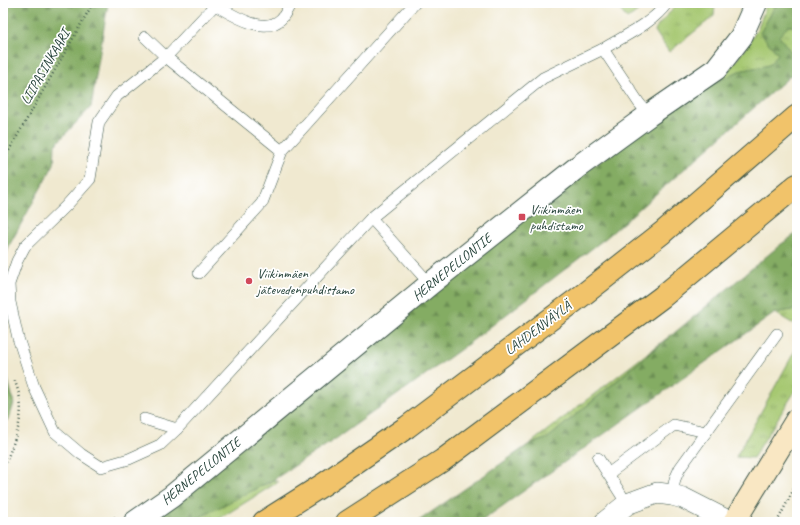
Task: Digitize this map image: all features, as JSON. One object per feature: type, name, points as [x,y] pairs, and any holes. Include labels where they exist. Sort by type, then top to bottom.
[{"type":"highway","name":"LAHDENVÄYLÄ","points":[[264,522],[324,484],[407,427],[584,294],[662,233],[797,116]]},
{"type":"highway","points":[[347,522],[443,460],[662,298],[797,185]]},
{"type":"main road","points":[[734,522],[797,419]]},
{"type":"street","name":"HERNEPELLONTIE","points":[[135,522],[171,497],[430,284],[579,166],[716,69],[740,37],[756,3]]},
{"type":"street","points":[[605,522],[627,504],[657,493],[683,498],[730,522]]},
{"type":"lane","points":[[291,3],[280,20],[270,24],[246,22],[215,4],[166,57],[117,96],[99,122],[90,179],[66,206],[25,246],[17,261],[9,284],[10,302],[18,338],[34,387],[55,432],[81,454],[101,467],[129,459],[160,445],[177,429],[371,218],[543,78],[603,49],[644,25],[663,9],[667,3]]},
{"type":"lane","points":[[199,273],[262,203],[282,151],[415,3]]},
{"type":"lane","points":[[145,37],[166,57],[282,151]]},
{"type":"lane","points":[[603,49],[639,103],[649,115]]},
{"type":"lane","points":[[371,218],[430,284]]},
{"type":"lane","points":[[672,495],[675,479],[680,468],[777,334]]},
{"type":"lane","points":[[144,419],[177,429]]},
{"type":"lane","points":[[608,474],[674,425],[706,432]]},
{"type":"lane","points":[[598,458],[627,504]]},
{"type":"path","name":"LIIPASINKAARI","points":[[3,161],[92,3]]},
{"type":"path","points":[[3,470],[20,417],[20,400],[14,377]]},
{"type":"path","points":[[777,522],[797,483]]},
{"type":"green space","points":[[3,3],[108,3],[91,107],[55,145],[54,164],[10,244],[3,263]]},
{"type":"green space","points":[[615,3],[648,3],[627,19]]},
{"type":"green space","points":[[678,3],[711,3],[712,5],[715,5],[714,16],[669,52],[655,31]]},
{"type":"green space","points":[[767,3],[777,3],[760,33],[778,54],[769,65],[739,71],[704,88],[734,64],[757,30]]},
{"type":"green space","points":[[777,3],[797,3],[797,26],[788,26],[779,36],[797,60],[797,70],[607,237],[464,347],[337,438],[273,480],[190,522],[148,522],[585,171],[704,88],[739,71],[769,65],[778,54],[760,33]]},
{"type":"green space","points":[[788,26],[797,26],[797,60],[778,36]]},
{"type":"green space","points":[[797,233],[797,309],[775,313],[480,522],[417,522],[528,445],[548,438],[780,245]]},
{"type":"green space","points":[[797,309],[797,326],[775,313]]},
{"type":"green space","points":[[671,335],[548,438],[528,445]]},
{"type":"green space","points":[[797,347],[797,388],[753,458],[736,457]]},
{"type":"green space","points":[[3,360],[14,403],[9,419],[3,423]]},
{"type":"green space","points":[[273,480],[278,482],[214,522],[190,522]]},
{"type":"place","name":"Viikinmäen puhdistamo","points":[[522,217]]},
{"type":"place","name":"Viikinmäen jätevedenpuhdistamo","points":[[249,281]]}]
